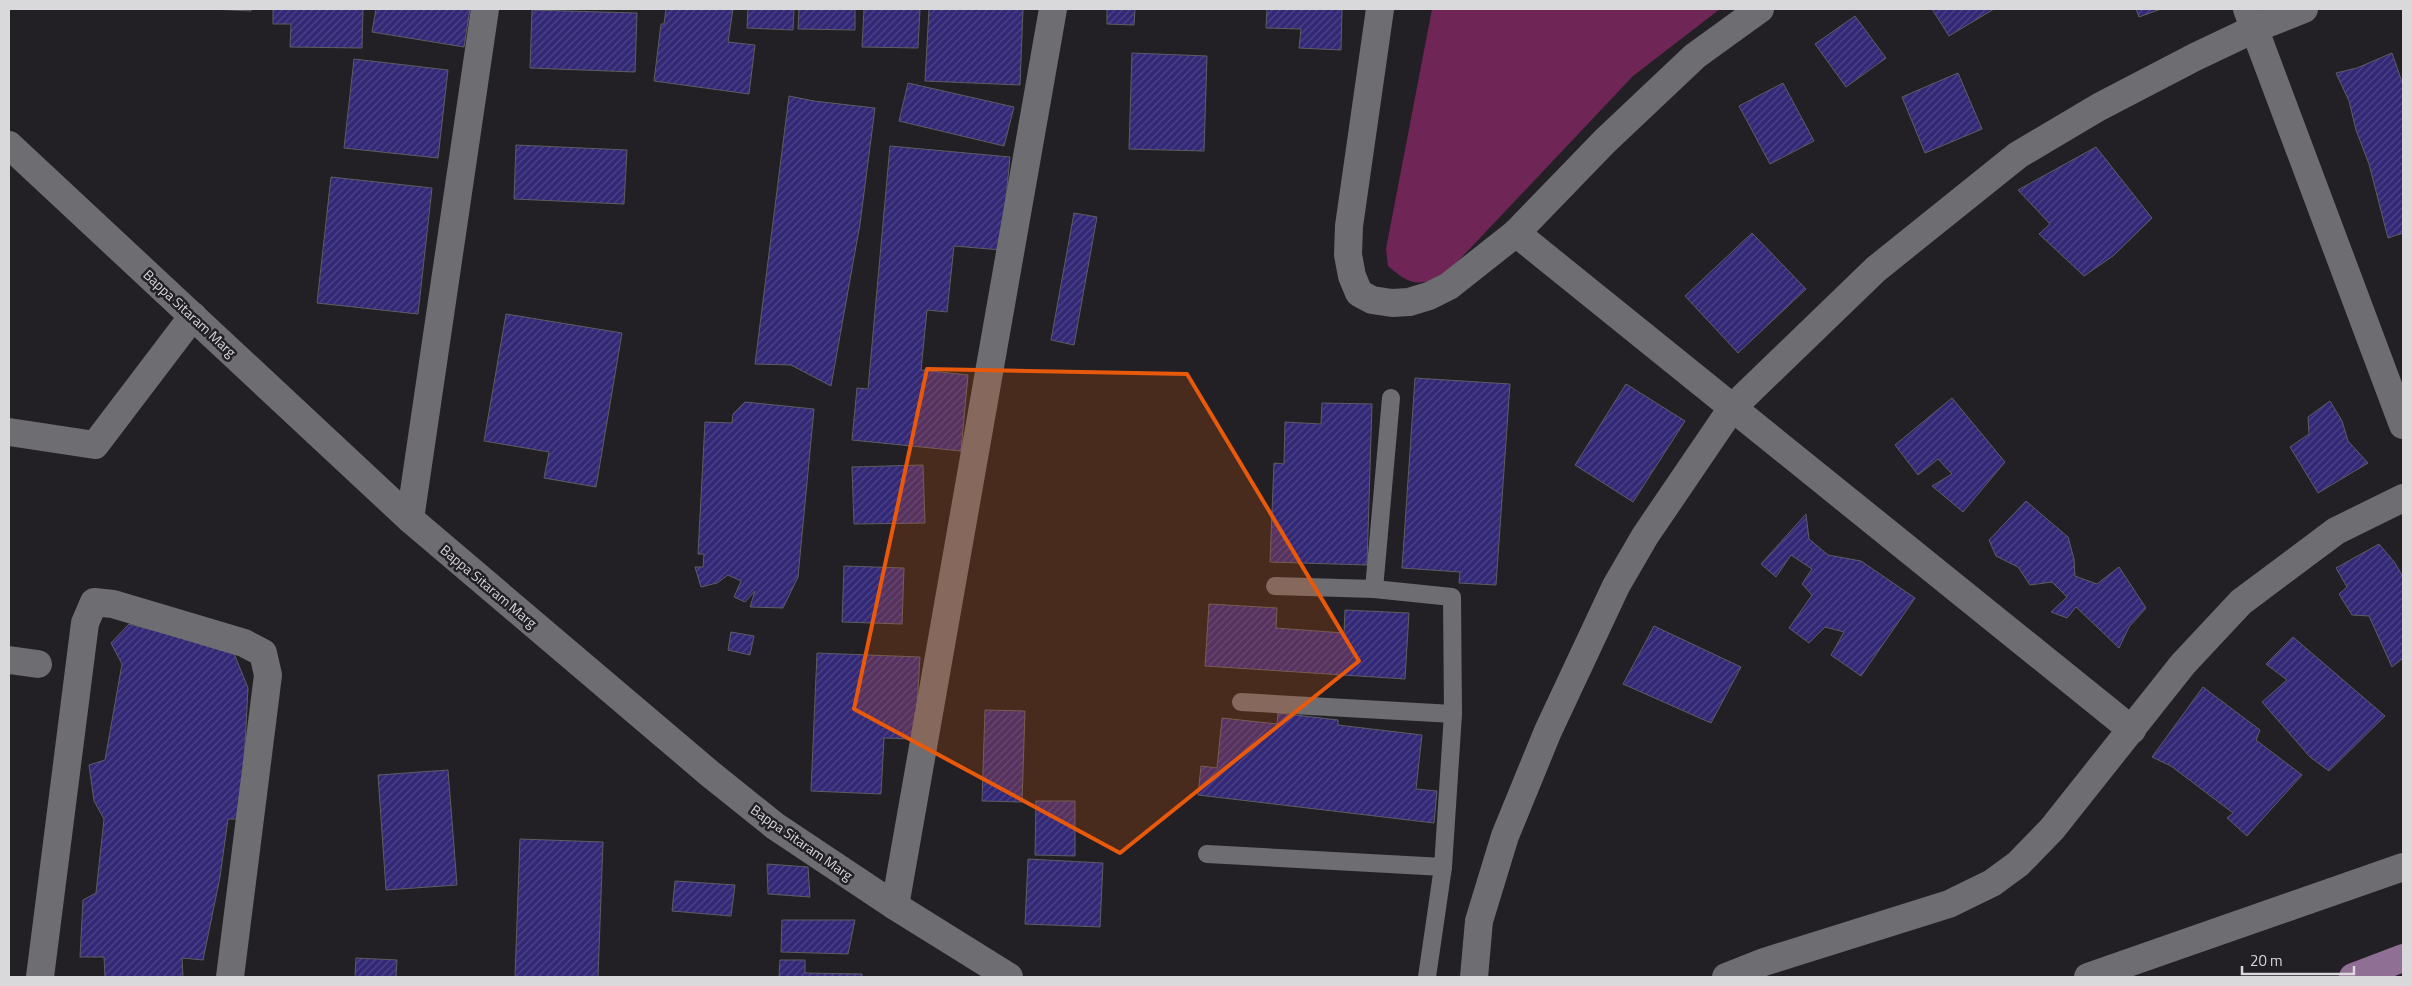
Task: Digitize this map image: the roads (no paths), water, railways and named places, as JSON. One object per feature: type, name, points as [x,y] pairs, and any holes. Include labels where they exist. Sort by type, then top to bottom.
[{"type":"main road","points":[[2353,977],[2403,958]]},
{"type":"street","points":[[410,519],[485,9]]},
{"type":"street","points":[[895,906],[1053,9]]},
{"type":"street","points":[[1380,9],[1350,226],[1348,255],[1352,276],[1360,293],[1372,300],[1392,303],[1409,302],[1429,296],[1449,286],[1516,233],[1605,141],[1695,56],[1760,9]]},
{"type":"street","points":[[1474,977],[1479,921],[1505,836],[1548,731],[1616,586],[1645,536],[1732,408],[1876,269],[2018,155],[2252,18],[2304,9]]},
{"type":"street","points":[[2252,18],[2403,425]]},
{"type":"street","name":"Bappa Sitaram Marg","points":[[9,144],[410,519],[709,773],[775,826],[1005,976]]},
{"type":"street","points":[[1516,233],[2132,730]]},
{"type":"street","points":[[9,432],[95,445],[193,316]]},
{"type":"street","points":[[1726,977],[1764,962],[1949,904],[1992,883],[2018,864],[2052,829],[2183,664],[2241,602],[2336,531],[2403,498]]},
{"type":"street","points":[[40,977],[85,623],[94,602],[113,604],[235,640],[263,653],[268,675],[230,977]]},
{"type":"street","points":[[9,660],[38,664]]},
{"type":"street","points":[[2088,977],[2403,867]]},
{"type":"lane","points":[[1374,589],[1391,398]]},
{"type":"lane","points":[[1275,586],[1374,589],[1452,597],[1453,714],[1443,867],[1427,977]]},
{"type":"lane","points":[[1241,702],[1453,714]]},
{"type":"lane","points":[[1207,854],[1443,867]]}]
